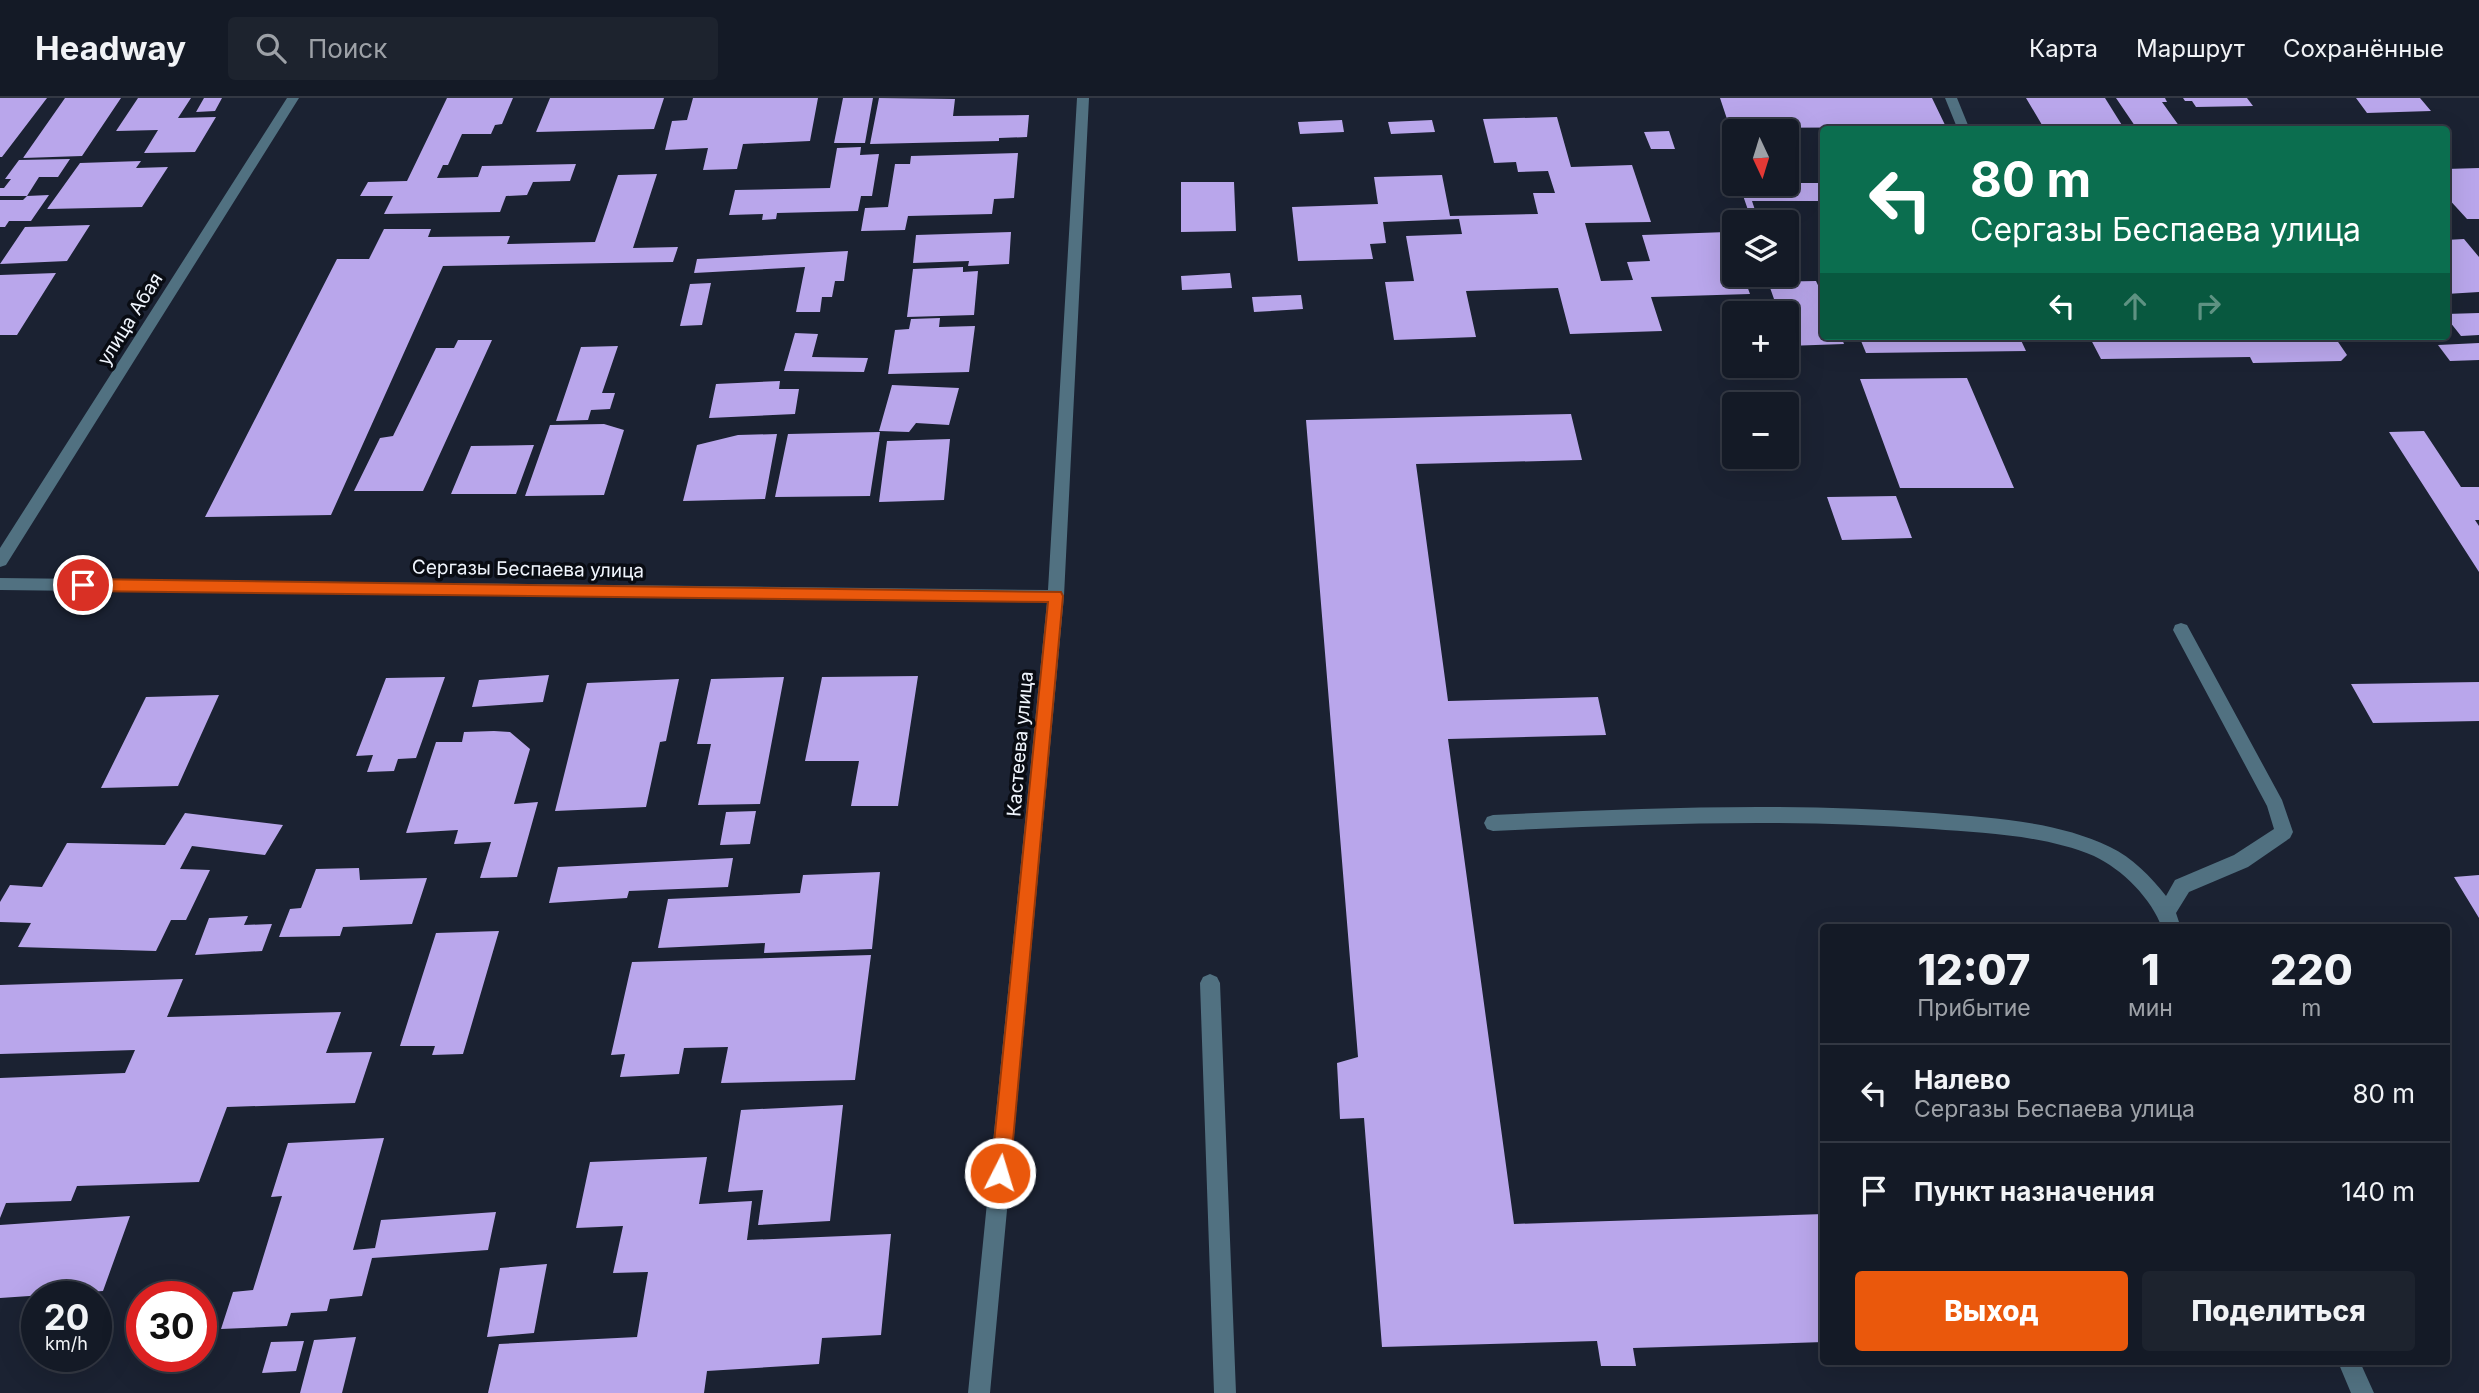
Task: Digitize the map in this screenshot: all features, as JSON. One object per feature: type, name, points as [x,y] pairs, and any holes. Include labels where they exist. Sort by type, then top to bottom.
[{"type":"street","name":"улица Абая","points":[[0,561],[293,98]]},
{"type":"street","name":"Кастеева улица","points":[[979,1393],[1056,596],[1083,98]]},
{"type":"street","points":[[1951,98],[1962,126]]},
{"type":"street","name":"Сергазы Беспаева улица","points":[[0,584],[1056,596]]},
{"type":"street","points":[[2169,920],[2182,886],[2241,861],[2284,832],[2276,805],[2181,630]]},
{"type":"street","points":[[1493,823],[1820,813],[2035,830],[2104,852],[2157,896],[2169,920]]},
{"type":"street","points":[[1210,983],[1226,1393]]},
{"type":"street","points":[[2350,1365],[2363,1393]]},
{"type":"building","points":[[0,98],[47,98],[2,157],[0,157]]},
{"type":"building","points":[[65,98],[121,98],[82,156],[23,158]]},
{"type":"building","points":[[138,98],[191,98],[178,118],[216,117],[195,152],[144,153],[158,130],[116,131]]},
{"type":"building","points":[[204,98],[222,98],[215,111],[196,112]]},
{"type":"building","points":[[447,98],[513,98],[502,124],[495,125],[491,134],[462,134],[448,165],[443,165],[437,178],[478,177],[482,166],[576,164],[570,181],[533,182],[527,195],[506,196],[500,212],[384,214],[393,196],[360,196],[368,182],[407,181]]},
{"type":"building","points":[[550,98],[664,98],[654,129],[536,132]]},
{"type":"building","points":[[693,98],[818,98],[810,141],[743,144],[737,169],[703,170],[708,148],[665,150],[672,121],[687,120]]},
{"type":"building","points":[[843,98],[873,98],[865,143],[834,143]]},
{"type":"building","points":[[879,98],[955,99],[953,116],[1029,115],[1027,137],[999,138],[999,141],[870,144]]},
{"type":"building","points":[[1720,98],[1932,98],[1946,126],[1820,126],[1799,128],[1799,119],[1727,119]]},
{"type":"building","points":[[2026,98],[2105,98],[2122,126],[2043,126]]},
{"type":"building","points":[[2116,98],[2165,98],[2167,102],[2162,102],[2179,126],[2151,125],[2135,126]]},
{"type":"building","points":[[2183,98],[2247,98],[2253,106],[2196,107],[2192,101],[2185,101]]},
{"type":"building","points":[[2356,98],[2420,98],[2431,111],[2367,113]]},
{"type":"building","points":[[1557,117],[1571,167],[1632,165],[1651,222],[1585,223],[1601,281],[1633,280],[1627,262],[1650,261],[1642,235],[1722,232],[1722,287],[1747,287],[1750,294],[1651,297],[1662,331],[1570,334],[1558,288],[1466,291],[1476,337],[1394,340],[1385,282],[1414,281],[1406,236],[1462,234],[1459,219],[1383,222],[1386,243],[1370,244],[1373,259],[1298,261],[1292,207],[1378,204],[1374,177],[1442,175],[1450,216],[1538,214],[1533,193],[1555,193],[1548,171],[1518,172],[1516,162],[1494,163],[1483,119]]},
{"type":"building","points":[[1342,120],[1344,132],[1300,134],[1298,122]]},
{"type":"building","points":[[1432,120],[1435,132],[1391,134],[1388,122]]},
{"type":"building","points":[[1669,131],[1675,149],[1651,149],[1644,132]]},
{"type":"building","points":[[861,147],[860,155],[879,154],[872,196],[861,196],[858,211],[777,213],[776,219],[762,220],[763,214],[729,215],[735,190],[830,188],[837,148]]},
{"type":"building","points":[[1018,153],[1014,198],[994,199],[992,214],[908,216],[905,230],[861,231],[865,208],[888,207],[895,164],[910,164],[911,156]]},
{"type":"building","points":[[70,159],[58,177],[39,177],[27,196],[0,196],[0,188],[4,188],[11,179],[5,179],[19,160]]},
{"type":"building","points":[[141,161],[136,168],[168,167],[142,207],[47,209],[80,163]]},
{"type":"building","points":[[2479,168],[2479,219],[2467,219],[2450,200],[2450,169]]},
{"type":"building","points":[[657,174],[633,248],[678,247],[673,262],[443,266],[331,515],[205,517],[337,259],[369,259],[384,229],[431,229],[428,237],[510,236],[507,244],[595,242],[618,175]]},
{"type":"building","points":[[1181,182],[1234,182],[1236,231],[1181,232]]},
{"type":"building","points":[[1799,183],[1820,183],[1820,201],[1752,201],[1755,210],[1748,210],[1743,196],[1799,196]]},
{"type":"building","points":[[49,195],[31,221],[9,221],[5,227],[0,227],[0,200],[23,200],[27,196]]},
{"type":"building","points":[[90,225],[67,261],[0,264],[25,227]]},
{"type":"building","points":[[1011,232],[1009,264],[968,266],[969,261],[913,263],[916,235]]},
{"type":"building","points":[[2464,239],[2479,257],[2479,292],[2450,294],[2450,240]]},
{"type":"building","points":[[848,251],[844,281],[835,281],[832,297],[822,297],[820,312],[796,312],[805,267],[694,273],[697,259]]},
{"type":"building","points":[[963,267],[963,272],[978,271],[974,315],[907,317],[913,269]]},
{"type":"building","points":[[56,273],[17,335],[0,335],[0,275]]},
{"type":"building","points":[[1230,273],[1232,288],[1182,290],[1181,276]]},
{"type":"building","points":[[1799,281],[1816,281],[1820,290],[1820,340],[1842,340],[1844,344],[1799,346],[1799,301],[1750,300],[1774,299],[1770,287],[1799,287]]},
{"type":"building","points":[[711,283],[702,325],[680,326],[690,284]]},
{"type":"building","points":[[1301,295],[1303,309],[1254,312],[1252,297]]},
{"type":"building","points":[[2479,313],[2479,335],[2461,336],[2450,322],[2450,314]]},
{"type":"building","points":[[940,318],[939,327],[975,326],[969,372],[888,374],[895,330],[909,329],[911,319]]},
{"type":"building","points":[[795,333],[818,334],[812,357],[868,358],[864,372],[784,371]]},
{"type":"building","points":[[458,340],[492,340],[423,491],[354,491],[380,438],[393,436],[436,348],[454,348]]},
{"type":"building","points":[[1861,340],[2021,340],[2026,351],[1866,353]]},
{"type":"building","points":[[2091,340],[2337,340],[2347,355],[2341,361],[2253,363],[2250,357],[2101,359]]},
{"type":"building","points":[[2479,343],[2479,360],[2450,361],[2438,345]]},
{"type":"building","points":[[618,346],[602,393],[615,393],[610,409],[591,410],[588,420],[556,421],[581,347]]},
{"type":"building","points":[[1967,378],[2014,488],[1900,488],[1860,379]]},
{"type":"building","points":[[780,381],[779,389],[799,389],[795,414],[709,418],[716,384]]},
{"type":"building","points":[[892,385],[959,388],[949,425],[916,423],[909,432],[879,431]]},
{"type":"building","points":[[1571,414],[1582,460],[1416,464],[1448,701],[1598,697],[1606,735],[1448,739],[1514,1224],[1820,1214],[1820,1342],[1633,1348],[1636,1366],[1601,1366],[1597,1341],[1382,1347],[1364,1118],[1340,1119],[1337,1063],[1358,1057],[1306,420]]},
{"type":"building","points":[[604,424],[624,430],[604,495],[525,496],[550,425]]},
{"type":"building","points":[[2424,431],[2461,487],[2479,487],[2479,520],[2475,520],[2479,526],[2479,572],[2389,432]]},
{"type":"building","points":[[880,432],[870,496],[775,497],[788,434]]},
{"type":"building","points":[[777,434],[765,499],[683,501],[697,445],[738,435]]},
{"type":"building","points":[[950,439],[944,500],[879,502],[887,441]]},
{"type":"building","points":[[534,445],[516,494],[451,494],[471,446]]},
{"type":"building","points":[[1896,496],[1912,538],[1842,540],[1827,497]]},
{"type":"building","points":[[549,675],[543,702],[472,707],[479,680]]},
{"type":"building","points":[[918,676],[898,806],[851,806],[859,761],[805,761],[822,677]]},
{"type":"building","points":[[445,677],[416,758],[398,759],[394,771],[367,772],[373,755],[356,756],[386,678]]},
{"type":"building","points":[[784,677],[760,804],[698,805],[711,744],[697,744],[711,679]]},
{"type":"building","points":[[679,679],[666,741],[660,742],[646,807],[555,811],[587,683]]},
{"type":"building","points":[[2479,682],[2479,721],[2373,723],[2351,684]]},
{"type":"building","points":[[219,695],[178,786],[101,788],[146,697]]},
{"type":"building","points":[[464,732],[510,732],[530,749],[514,804],[538,802],[517,877],[480,878],[491,842],[454,844],[458,830],[406,833],[436,742],[462,742]]},
{"type":"building","points":[[756,811],[750,844],[720,845],[726,812]]},
{"type":"building","points":[[185,813],[283,825],[265,855],[192,846],[180,869],[210,870],[186,920],[171,920],[156,951],[18,947],[31,923],[0,922],[0,902],[10,885],[42,887],[67,843],[165,845]]},
{"type":"building","points":[[733,858],[728,887],[629,891],[627,898],[549,903],[558,867]]},
{"type":"building","points":[[359,868],[360,880],[427,878],[412,924],[343,927],[340,936],[279,937],[290,909],[301,908],[316,869]]},
{"type":"building","points":[[880,872],[872,949],[764,953],[765,943],[658,948],[668,899],[800,893],[803,875]]},
{"type":"building","points":[[2479,875],[2479,918],[2454,877]]},
{"type":"building","points":[[248,916],[244,925],[272,924],[262,951],[195,955],[209,918]]},
{"type":"building","points":[[499,931],[463,1054],[432,1055],[435,1046],[400,1046],[436,933]]},
{"type":"building","points":[[871,955],[855,1080],[721,1083],[728,1047],[684,1048],[679,1074],[620,1077],[625,1054],[611,1055],[632,962]]},
{"type":"building","points":[[183,979],[167,1017],[341,1012],[326,1053],[372,1052],[355,1103],[227,1107],[199,1182],[77,1186],[71,1201],[6,1203],[0,1218],[0,1078],[125,1073],[135,1050],[0,1054],[0,985]]},
{"type":"building","points":[[843,1105],[830,1221],[758,1225],[763,1190],[728,1192],[741,1110]]},
{"type":"building","points":[[384,1138],[353,1250],[375,1248],[381,1220],[496,1212],[488,1250],[372,1258],[362,1296],[330,1299],[327,1311],[291,1313],[287,1326],[221,1329],[233,1292],[253,1290],[282,1196],[271,1197],[288,1143]]},
{"type":"building","points":[[707,1157],[699,1204],[752,1201],[747,1240],[891,1234],[881,1335],[822,1338],[819,1364],[707,1371],[704,1393],[488,1393],[499,1344],[637,1337],[648,1272],[613,1273],[623,1226],[576,1228],[590,1162]]},
{"type":"building","points":[[130,1216],[107,1281],[21,1281],[21,1297],[0,1298],[0,1225]]},
{"type":"building","points":[[547,1264],[534,1333],[487,1337],[500,1268]]},
{"type":"building","points":[[356,1337],[342,1393],[300,1393],[314,1340]]},
{"type":"building","points":[[304,1341],[296,1371],[262,1373],[271,1342]]},
{"type":"route","points":[[83,585],[1056,596],[1000,1173]]}]
